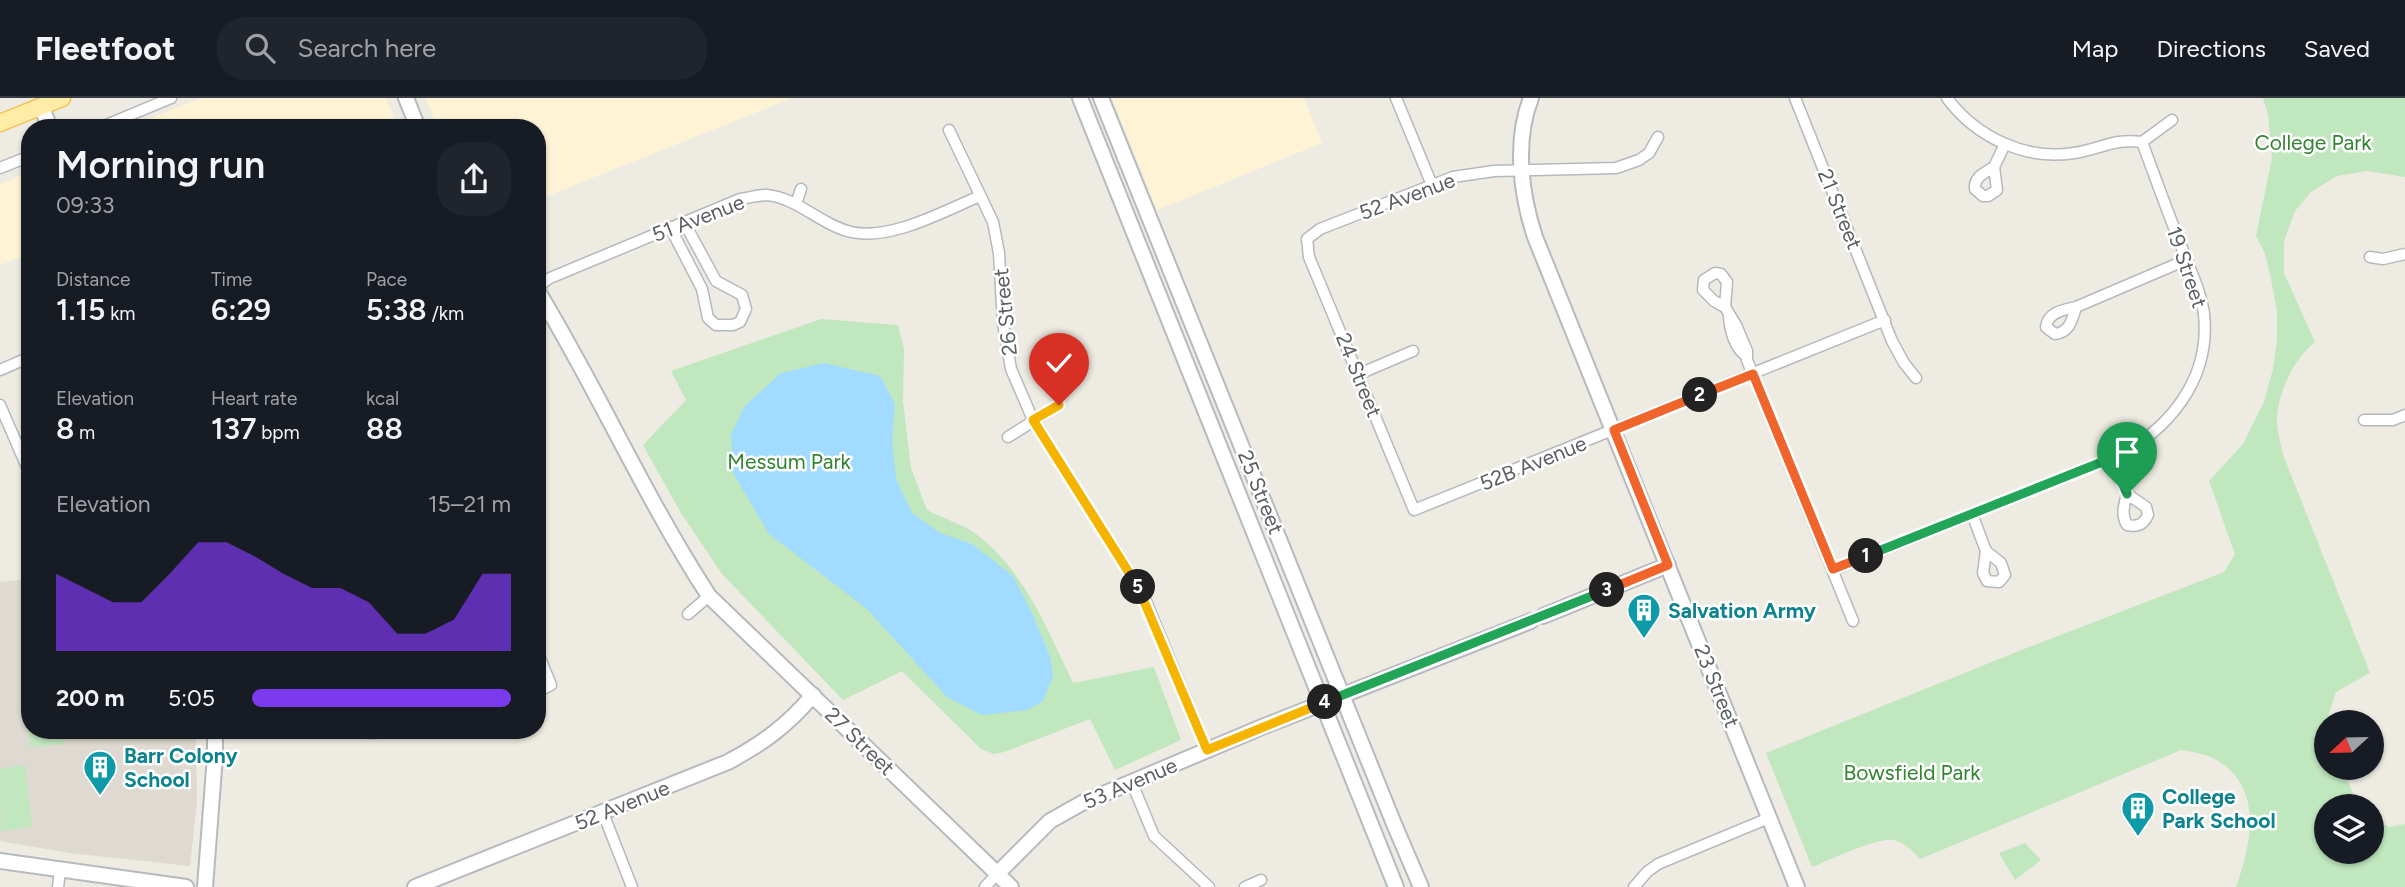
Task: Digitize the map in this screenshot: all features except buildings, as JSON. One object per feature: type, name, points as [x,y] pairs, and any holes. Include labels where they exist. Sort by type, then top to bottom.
[{"type":"main road","points":[[0,123],[62,98]]},
{"type":"street","points":[[121,119],[172,98]]},
{"type":"street","points":[[406,98],[414,119]]},
{"type":"street","name":"25 Street","points":[[1080,98],[1396,887]]},
{"type":"street","name":"25 Street","points":[[1101,98],[1421,887]]},
{"type":"street","points":[[1396,98],[1432,185]]},
{"type":"street","points":[[1522,170],[1525,124],[1531,98]]},
{"type":"street","name":"21 Street","points":[[1795,98],[1903,363],[1916,378]]},
{"type":"street","points":[[1947,98],[1962,115],[2005,144],[2049,155],[2074,153],[2124,139],[2142,142],[2172,120]]},
{"type":"street","points":[[41,106],[46,119]]},
{"type":"street","name":"26 Street","points":[[949,130],[993,222],[999,253],[1006,347],[1011,369],[1033,420],[1143,594],[1207,750]]},
{"type":"street","name":"52 Avenue","points":[[1307,239],[1320,229],[1454,177],[1522,170],[1616,167],[1639,160],[1649,153],[1658,137]]},
{"type":"street","name":"19 Street","points":[[2112,458],[2151,435],[2176,411],[2193,383],[2204,335],[2204,316],[2199,292],[2142,142]]},
{"type":"street","points":[[1994,167],[2005,144]]},
{"type":"street","points":[[0,169],[21,160]]},
{"type":"street","name":"23 Street","points":[[1522,170],[1524,193],[1535,237],[1797,887]]},
{"type":"street","points":[[796,204],[801,189]]},
{"type":"street","name":"51 Avenue","points":[[546,280],[740,199],[767,195],[796,204],[818,218],[852,232],[874,232],[907,226],[980,196]]},
{"type":"street","points":[[670,227],[702,289],[708,318],[716,325],[740,323],[746,309],[742,295],[716,281],[684,222]]},
{"type":"street","name":"24 Street","points":[[1307,239],[1309,257],[1414,510]]},
{"type":"street","points":[[685,260],[699,251]]},
{"type":"street","points":[[2370,257],[2384,259],[2405,254]]},
{"type":"street","points":[[2076,307],[2186,260]]},
{"type":"street","points":[[702,289],[716,281]]},
{"type":"street","name":"27 Street","points":[[546,304],[680,552],[709,596],[1011,887]]},
{"type":"street","points":[[1727,312],[1730,328],[1740,352],[1746,356],[1853,621]]},
{"type":"street","name":"52B Avenue","points":[[1414,510],[1885,320]]},
{"type":"street","points":[[1359,374],[1413,351]]},
{"type":"street","points":[[0,370],[21,361]]},
{"type":"street","points":[[0,405],[21,453]]},
{"type":"street","points":[[1008,437],[1059,405]]},
{"type":"street","points":[[2364,420],[2393,420],[2405,415]]},
{"type":"street","points":[[1833,569],[2112,458],[2127,494]]},
{"type":"street","points":[[1972,514],[1986,551]]},
{"type":"street","name":"53 Avenue","points":[[985,887],[1050,821],[1082,803],[1342,695],[1668,565]]},
{"type":"street","points":[[688,614],[709,596]]},
{"type":"street","points":[[546,673],[551,685],[546,688]]},
{"type":"street","name":"52 Avenue","points":[[415,887],[728,762],[765,741],[787,724],[813,695]]},
{"type":"street","points":[[205,887],[215,739]]},
{"type":"street","points":[[1132,783],[1154,836],[1209,887]]},
{"type":"street","points":[[603,813],[632,887]]},
{"type":"street","points":[[1634,887],[1658,864],[1769,818]]},
{"type":"street","points":[[0,862],[186,887]]},
{"type":"street","points":[[58,887],[60,871]]},
{"type":"street","points":[[1245,887],[1261,880]]},
{"type":"shaded area","points":[[201,98],[386,98],[394,119],[149,119]]},
{"type":"shaded area","points":[[426,98],[792,98],[546,196],[546,119],[434,119]]},
{"type":"shaded area","points":[[1112,98],[1304,98],[1322,143],[1157,210]]},
{"type":"shaded area","points":[[21,176],[21,257],[0,265],[0,184]]},
{"type":"shaded area","points":[[21,580],[21,739],[196,739],[197,801],[190,866],[69,853],[0,841],[0,582]]},
{"type":"green space","points":[[2263,98],[2405,98],[2405,177],[2367,171],[2337,176],[2311,192],[2295,211],[2284,241],[2284,273],[2315,342],[2300,358],[2288,377],[2280,399],[2277,421],[2283,455],[2370,673],[2336,692],[2330,710],[2314,710],[2314,780],[2347,780],[2353,794],[2314,794],[2314,864],[2384,864],[2384,824],[2389,827],[2405,824],[2405,887],[2236,887],[2249,836],[2248,802],[2242,787],[2233,773],[2214,759],[2181,750],[1920,859],[1901,843],[1886,840],[1865,845],[1812,867],[1766,753],[2224,572],[2235,554],[2209,481],[2243,444],[2264,402],[2273,369],[2277,311],[2265,254],[2256,236],[2272,158],[2268,114]]},
{"type":"green space","name":"Messum Park","points":[[821,319],[898,325],[904,349],[903,401],[911,468],[927,510],[974,533],[1010,568],[1045,624],[1073,683],[1154,667],[1181,740],[1115,770],[1090,719],[994,754],[981,749],[902,671],[843,700],[722,574],[681,513],[643,445],[686,400],[671,371]]},
{"type":"green space","points":[[29,739],[63,739],[64,744],[30,747]]},
{"type":"green space","points":[[25,765],[32,827],[1,831],[0,769]]},
{"type":"green space","points":[[2025,843],[2041,860],[2015,880],[1999,853]]},
{"type":"water","points":[[824,363],[880,376],[895,404],[892,440],[896,479],[912,513],[940,533],[972,544],[1013,576],[1050,657],[1053,676],[1043,701],[1028,710],[982,715],[947,697],[867,609],[769,534],[733,473],[731,434],[745,406],[781,373]]},
{"type":"place","name":"Salvation Army","points":[[1644,640]]},
{"type":"place","name":"Barr Colony School","points":[[100,797]]},
{"type":"place","name":"College Park School","points":[[2138,838]]},
{"type":"route","points":[[1059,405],[1033,420],[1143,594],[1207,750],[1668,565],[1614,430],[1753,374],[1833,569],[2112,458],[2127,494]]},
{"type":"park label","name":"College Park","points":[[2313,142]]},
{"type":"park label","name":"Bowsfield Park","points":[[1912,772]]}]
